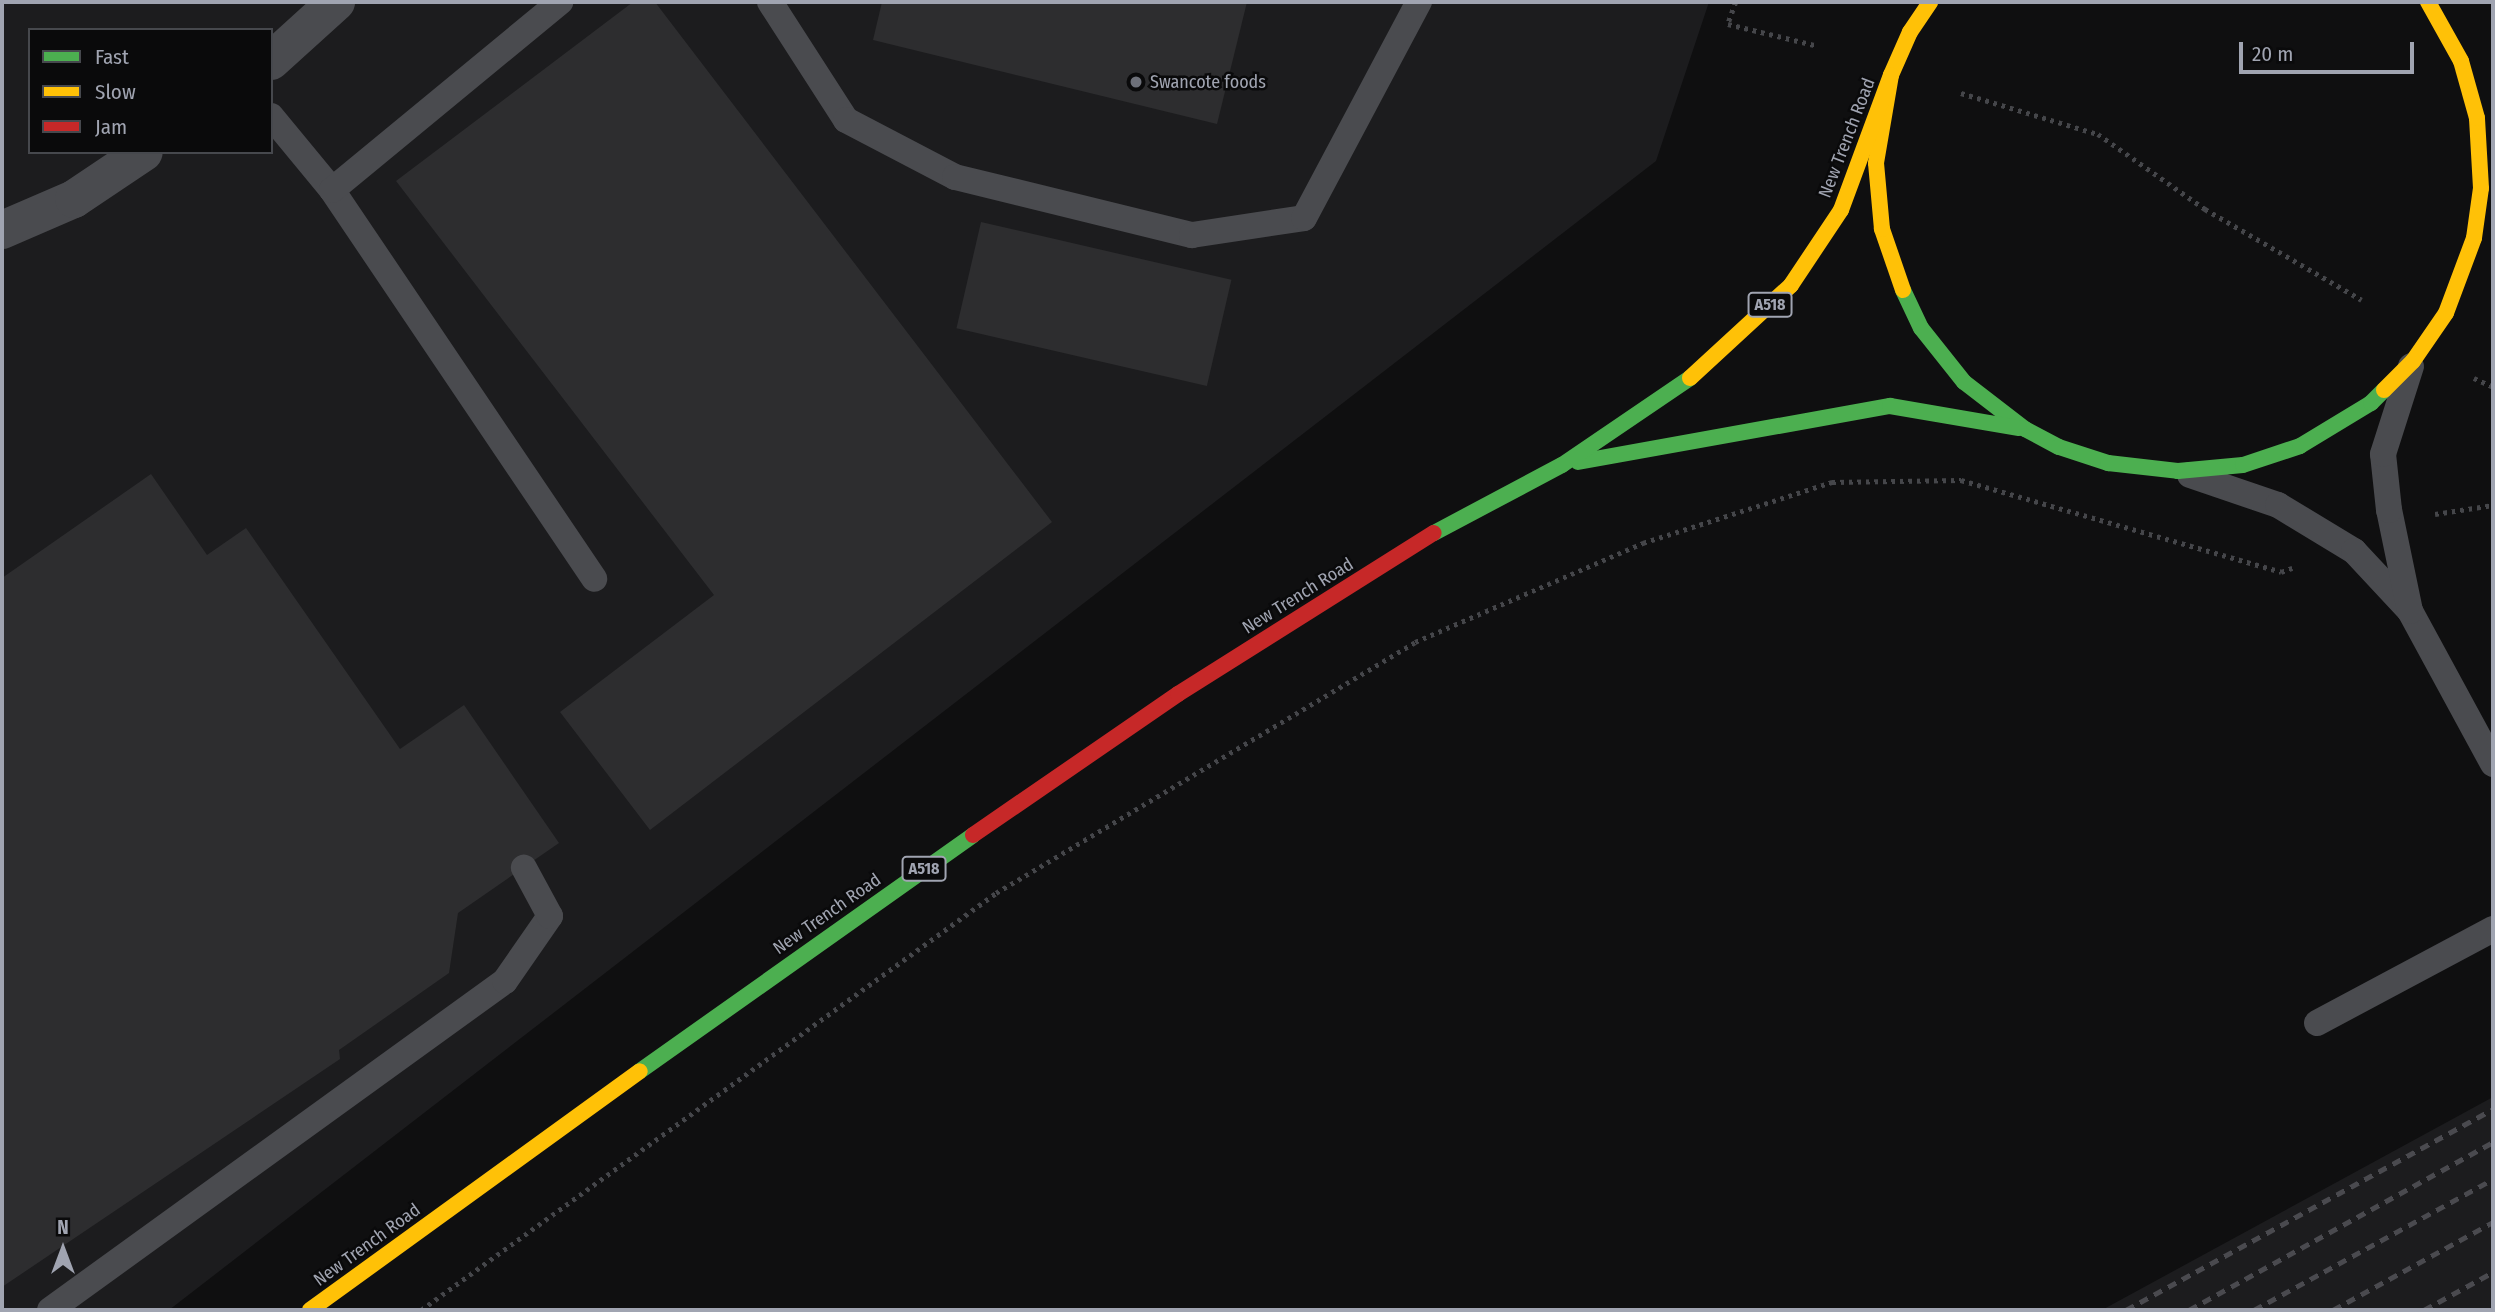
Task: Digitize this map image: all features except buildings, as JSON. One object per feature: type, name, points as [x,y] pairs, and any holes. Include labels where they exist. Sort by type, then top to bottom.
[{"type":"highway","points":[[1919,12],[1891,75],[1876,163],[1882,229],[1894,270],[1921,328],[1964,382],[2025,429],[2059,447],[2108,463],[2178,471],[2243,465],[2300,446],[2371,403],[2413,361],[2445,313],[2474,238],[2481,188],[2477,118],[2461,61],[2428,2]]},
{"type":"highway","name":"New Trench Road","points":[[310,1310],[847,922],[1178,694],[1436,531],[1562,465],[1695,375],[1791,285],[1841,211],[1891,75]]},
{"type":"highway","points":[[2445,313],[2474,288]]},
{"type":"highway","name":"New Trench Road","points":[[1562,465],[1890,406],[2025,429]]},
{"type":"street","points":[[273,59],[336,2]]},
{"type":"street","points":[[2,230],[74,199],[141,154]]},
{"type":"lane","points":[[332,190],[560,2]]},
{"type":"lane","points":[[771,2],[846,120],[956,177],[1192,235],[1304,218],[1419,2]]},
{"type":"lane","points":[[273,118],[332,190],[594,579]]},
{"type":"lane","points":[[2410,611],[2393,530],[2383,454],[2413,361]]},
{"type":"lane","points":[[2178,471],[2278,505],[2347,547],[2410,611],[2493,764]]},
{"type":"lane","points":[[50,1310],[505,981],[550,916],[524,868]]},
{"type":"lane","points":[[2317,1023],[2493,929]]},
{"type":"path","points":[[1736,2],[1728,23],[1818,46]]},
{"type":"path","points":[[1961,93],[2098,134],[2205,209],[2362,300]]},
{"type":"path","points":[[2474,378],[2493,387]]},
{"type":"path","points":[[421,1310],[996,893],[1415,642],[1643,542],[1832,482],[1961,480],[2281,572],[2347,547]]},
{"type":"path","points":[[2393,530],[2443,511],[2493,505]]},
{"type":"shaded area","points":[[2,2],[1709,2],[1656,161],[169,1310],[2,1310]]},
{"type":"shaded area","points":[[2493,1097],[2493,1310],[2102,1310]]},
{"type":"railway","points":[[2126,1310],[2493,1109]]},
{"type":"railway","points":[[2189,1310],[2493,1142]]},
{"type":"railway","points":[[2254,1310],[2493,1179]]},
{"type":"railway","points":[[2333,1310],[2493,1222]]},
{"type":"railway","points":[[2424,1310],[2493,1272]]},
{"type":"traffic: fast","points":[[1903,290],[1921,328],[1964,382],[2025,429],[2059,447],[2108,463],[2178,471],[2243,465],[2300,446],[2371,403],[2384,390]]},
{"type":"traffic: fast","points":[[1434,533],[1562,465],[1690,378]]},
{"type":"traffic: fast","points":[[1578,462],[1890,406],[2019,428]]},
{"type":"traffic: fast","points":[[640,1071],[973,835]]},
{"type":"traffic: slow","points":[[1903,290],[1882,229],[1876,163],[1891,75],[1910,32],[1930,2]]},
{"type":"traffic: slow","points":[[2384,390],[2413,361],[2446,313],[2474,238],[2481,188],[2477,118],[2461,61],[2428,2]]},
{"type":"traffic: slow","points":[[1690,378],[1791,285],[1841,210],[1891,75]]},
{"type":"traffic: slow","points":[[310,1310],[640,1071]]},
{"type":"traffic: jam","points":[[973,835],[1178,694],[1434,533]]},
{"type":"place","name":"Swancote foods","points":[[1136,82]]}]
